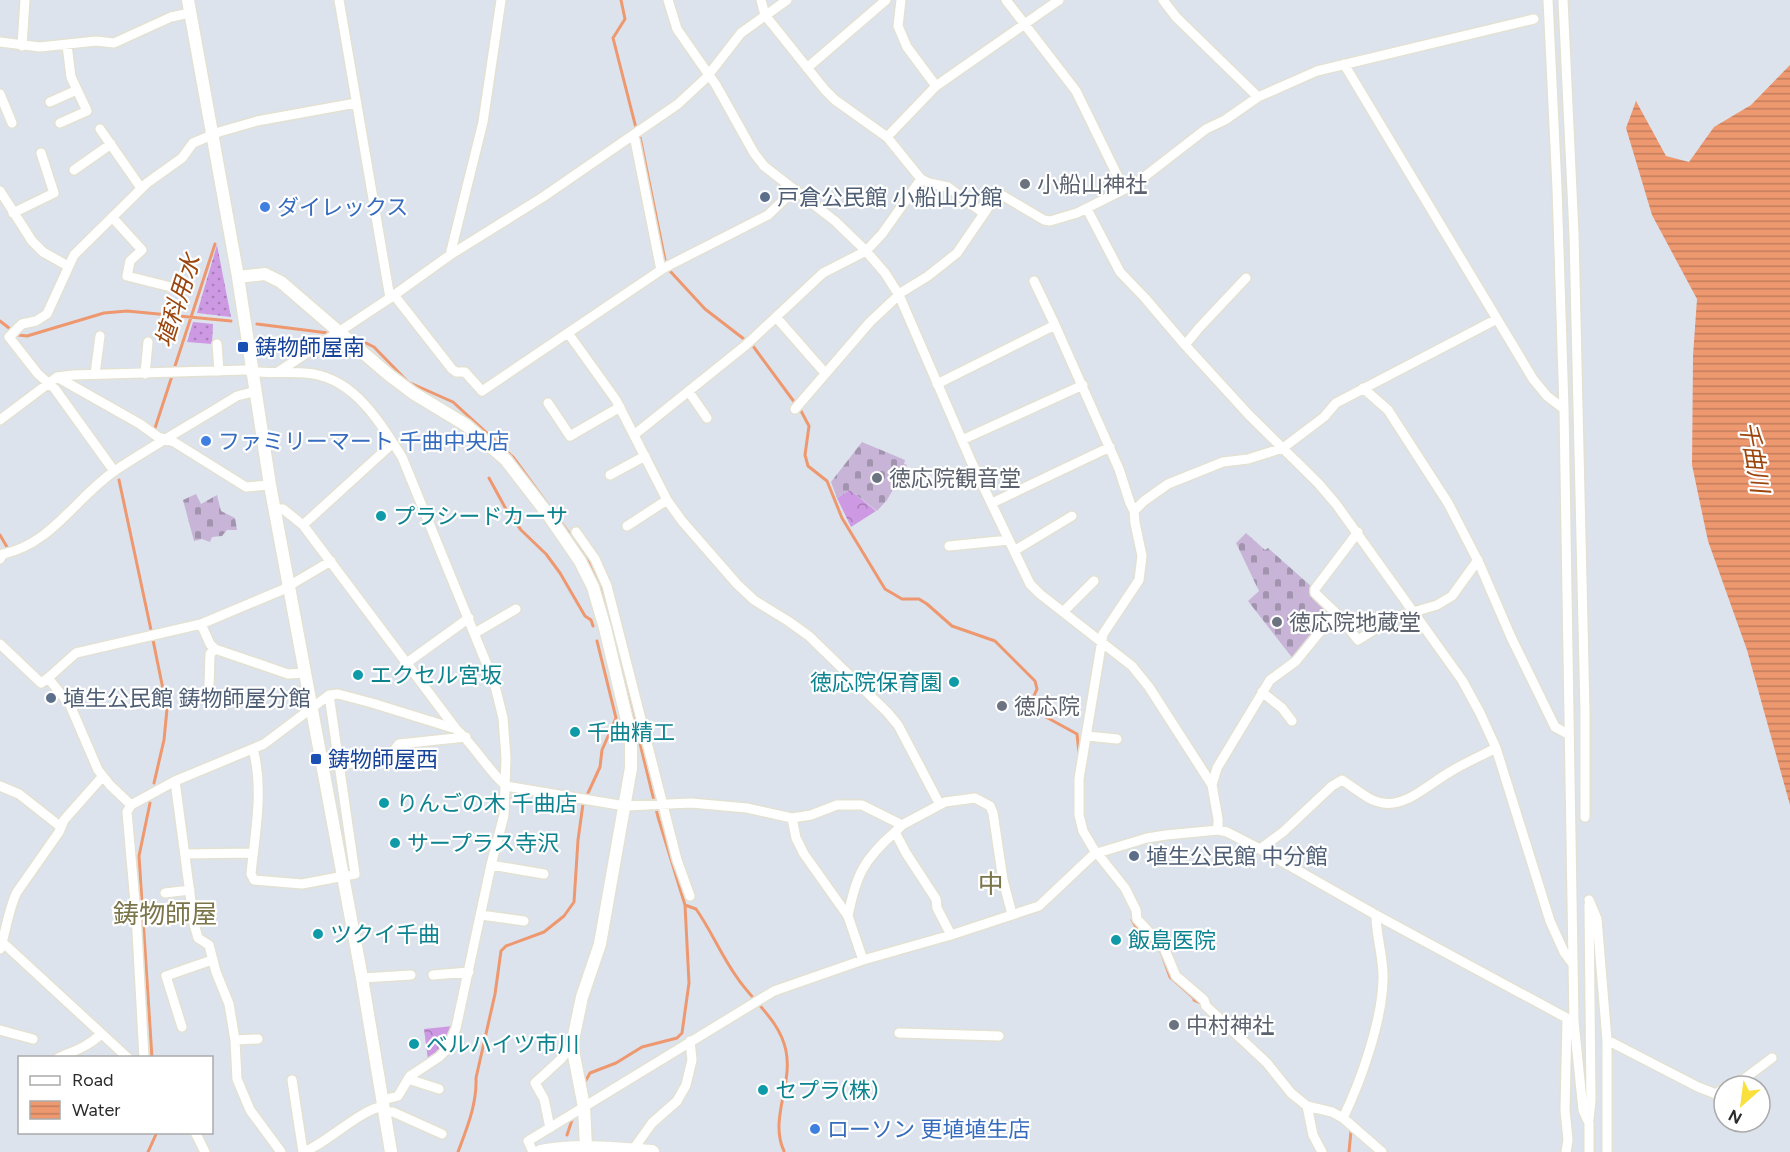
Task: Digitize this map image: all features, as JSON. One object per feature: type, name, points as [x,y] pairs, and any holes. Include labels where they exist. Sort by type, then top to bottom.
[{"type":"main road","points":[[541,1152],[586,1147],[651,1152]]},
{"type":"street","points":[[22,45],[25,0]]},
{"type":"street","points":[[188,0],[238,277],[274,509],[362,978],[390,1146]]},
{"type":"street","points":[[339,0],[392,297],[453,369],[456,372],[465,372],[482,391],[666,267],[768,215],[794,190]]},
{"type":"street","points":[[450,255],[483,122],[501,0]]},
{"type":"street","points":[[668,0],[677,28],[709,74],[754,153],[764,166],[835,221],[885,273],[899,295],[962,440],[1030,584],[1132,666],[1153,694],[1212,785],[1218,830]]},
{"type":"street","points":[[761,0],[765,15],[835,100],[887,137],[921,179],[948,187],[983,213]]},
{"type":"street","points":[[276,373],[392,297],[450,255],[543,197],[678,104],[709,74],[741,33],[787,0]]},
{"type":"street","points":[[807,68],[886,0]]},
{"type":"street","points":[[901,0],[898,26],[907,47],[936,86]]},
{"type":"street","points":[[1006,0],[1076,91],[1124,189]]},
{"type":"street","points":[[887,137],[936,86],[1059,0]]},
{"type":"street","points":[[1163,0],[1176,17],[1258,97]]},
{"type":"street","points":[[1548,0],[1564,409],[1573,964],[1565,1110],[1568,1140],[1566,1152]]},
{"type":"street","points":[[1563,0],[1574,234],[1585,711],[1585,817]]},
{"type":"street","points":[[0,42],[40,47],[96,41],[114,43],[171,17],[190,13]]},
{"type":"street","points":[[795,409],[870,322],[899,295],[957,253],[996,196],[1000,194],[1044,220],[1060,219],[1087,209],[1135,184],[1206,129],[1225,120],[1258,97],[1317,71],[1534,19]]},
{"type":"street","points":[[60,123],[87,111],[71,77],[67,45]]},
{"type":"street","points":[[1344,64],[1533,379],[1547,396],[1564,409]]},
{"type":"street","points":[[50,102],[77,90]]},
{"type":"street","points":[[0,94],[12,123]]},
{"type":"street","points":[[12,333],[22,324],[36,321],[47,314],[74,255],[141,188],[182,158],[193,143],[212,134],[257,121],[356,103]]},
{"type":"street","points":[[100,129],[141,188]]},
{"type":"street","points":[[634,135],[666,267]]},
{"type":"street","points":[[74,170],[111,144]]},
{"type":"street","points":[[14,213],[54,193],[41,153]]},
{"type":"street","points":[[634,435],[749,342],[823,273],[866,251],[882,234],[921,179]]},
{"type":"street","points":[[0,191],[32,241],[44,252],[68,266]]},
{"type":"street","points":[[1087,209],[1120,272],[1249,415],[1318,483],[1358,532],[1462,680],[1496,748],[1550,921],[1564,952],[1573,964]]},
{"type":"street","points":[[112,217],[142,250],[130,261],[127,276],[175,288]]},
{"type":"street","points":[[238,277],[265,274],[281,282],[388,375],[466,425],[506,460],[523,480],[580,561],[593,587],[601,610],[627,720],[631,743],[631,768],[600,944],[582,998],[572,1046],[584,1107],[586,1147]]},
{"type":"street","points":[[1185,345],[1246,278]]},
{"type":"street","points":[[1034,281],[1110,447],[1134,511],[1142,556],[1139,580],[1103,634],[1079,779],[1078,815],[1083,831],[1125,888],[1136,910],[1137,919],[1164,948],[1176,976],[1267,1063],[1291,1093],[1307,1107],[1332,1112],[1343,1118],[1382,1152]]},
{"type":"street","points":[[776,317],[825,374]]},
{"type":"street","points":[[1134,511],[1168,484],[1223,462],[1248,459],[1283,448],[1324,417],[1335,402],[1384,379],[1497,319]]},
{"type":"street","points":[[938,384],[1055,325]]},
{"type":"street","points":[[0,330],[12,333],[38,374],[174,442],[246,487],[270,486]]},
{"type":"street","points":[[568,333],[620,407],[667,500],[682,521],[737,585],[754,600],[809,636],[887,712],[898,725],[939,803]]},
{"type":"street","points":[[95,375],[100,336]]},
{"type":"street","points":[[145,374],[148,342]]},
{"type":"street","points":[[217,344],[219,371]]},
{"type":"street","points":[[0,420],[54,381],[95,375],[245,370],[304,373],[334,379],[350,389],[382,426],[402,457],[494,681],[503,718],[506,786],[504,815],[491,865],[460,1014],[447,1049],[408,1079],[398,1096],[384,1106],[371,1110],[318,1146],[304,1152],[292,1080]]},
{"type":"street","points":[[54,381],[114,471]]},
{"type":"street","points":[[962,440],[1083,386]]},
{"type":"street","points":[[1363,388],[1388,410],[1448,503],[1478,561],[1511,637],[1555,727],[1568,734]]},
{"type":"street","points":[[0,544],[2,557],[18,551],[56,526],[114,471],[237,396],[256,392]]},
{"type":"street","points":[[689,392],[707,418]]},
{"type":"street","points":[[548,403],[570,436],[620,407]]},
{"type":"street","points":[[303,525],[393,443]]},
{"type":"street","points":[[992,503],[1110,447]]},
{"type":"street","points":[[610,474],[645,456]]},
{"type":"street","points":[[627,526],[667,500]]},
{"type":"street","points":[[274,509],[283,509],[303,525],[408,662],[456,729],[466,738],[492,774],[506,786],[625,806],[692,803],[747,808],[792,818],[811,815],[837,806],[862,805],[899,828],[906,853],[936,899],[937,908],[951,935]]},
{"type":"street","points":[[1014,551],[1072,516]]},
{"type":"street","points":[[576,532],[595,560],[608,586],[658,805],[690,896]]},
{"type":"street","points":[[1358,532],[1315,593],[1338,615],[1358,640],[1392,618],[1437,605],[1452,596],[1478,561]]},
{"type":"street","points":[[949,546],[1009,540]]},
{"type":"street","points":[[0,644],[41,683],[76,653],[201,624],[260,601],[331,561]]},
{"type":"street","points":[[1063,612],[1094,581]]},
{"type":"street","points":[[475,633],[516,609]]},
{"type":"street","points":[[1212,785],[1217,768],[1270,680],[1296,661],[1318,634],[1338,615]]},
{"type":"street","points":[[408,662],[469,618]]},
{"type":"street","points":[[201,624],[210,644],[215,649],[288,674],[306,673]]},
{"type":"street","points":[[209,686],[210,654],[215,649]]},
{"type":"street","points":[[48,678],[70,705],[98,770],[131,805]]},
{"type":"street","points":[[1262,692],[1282,708],[1292,721]]},
{"type":"street","points":[[144,1056],[136,914],[127,812],[131,805],[175,781],[264,744],[329,695],[338,694],[372,703],[456,729]]},
{"type":"street","points":[[253,748],[257,762],[259,798],[251,874],[254,880],[302,884],[355,874],[329,695]]},
{"type":"street","points":[[1087,736],[1116,739]]},
{"type":"street","points":[[322,760],[396,760],[394,749],[399,744],[466,738]]},
{"type":"street","points":[[1260,849],[1283,832],[1332,786],[1342,780],[1370,799],[1392,804],[1410,798],[1451,771],[1496,748]]},
{"type":"street","points":[[103,776],[64,820],[13,899],[1,943],[126,1056]]},
{"type":"street","points":[[175,781],[194,924],[198,938],[209,945],[230,1004],[237,1079],[250,1110],[281,1152]]},
{"type":"street","points":[[0,786],[19,794],[61,827]]},
{"type":"street","points":[[848,916],[857,878],[875,849],[899,828],[939,803],[975,798],[990,806],[997,830],[1003,880],[1012,914]]},
{"type":"street","points":[[330,807],[346,804]]},
{"type":"street","points":[[792,818],[796,838],[804,854],[848,916],[863,960]]},
{"type":"street","points":[[533,1152],[528,1141],[690,1041],[789,984],[1039,906],[1094,854],[1147,838],[1218,830],[1227,832],[1570,1020]]},
{"type":"street","points":[[185,854],[253,853]]},
{"type":"street","points":[[491,865],[544,874]]},
{"type":"street","points":[[165,893],[190,890]]},
{"type":"street","points":[[1589,1152],[1591,1100],[1589,900],[1597,920],[1607,1040],[1606,1152]]},
{"type":"street","points":[[481,915],[524,921]]},
{"type":"street","points":[[1343,1118],[1358,1088],[1382,997],[1383,978],[1376,915]]},
{"type":"street","points":[[182,1027],[166,976],[213,960]]},
{"type":"street","points":[[433,975],[469,972]]},
{"type":"street","points":[[362,978],[411,975]]},
{"type":"street","points":[[1570,1020],[1583,1110],[1589,1123]]},
{"type":"street","points":[[0,1030],[33,1039]]},
{"type":"street","points":[[899,1033],[999,1036]]},
{"type":"street","points":[[63,1056],[94,1041],[101,1034]]},
{"type":"street","points":[[235,1040],[258,1039]]},
{"type":"street","points":[[1607,1040],[1712,1092]]},
{"type":"street","points":[[632,1151],[652,1123],[680,1096],[690,1072],[692,1060],[690,1041]]},
{"type":"street","points":[[550,1128],[544,1099],[535,1083],[572,1046]]},
{"type":"street","points":[[1751,1074],[1772,1058]]},
{"type":"street","points":[[408,1079],[439,1089]]},
{"type":"street","points":[[384,1106],[442,1134]]},
{"type":"street","points":[[1307,1107],[1313,1135],[1322,1152]]},
{"type":"street","points":[[196,1134],[205,1152]]},
{"type":"green space","points":[[217,245],[231,317],[197,313]]},
{"type":"green space","points":[[193,322],[213,324],[212,344],[187,342]]},
{"type":"green space","points":[[862,442],[905,460],[904,464],[907,465],[887,500],[877,511],[850,490],[837,498],[831,482]]},
{"type":"green space","points":[[850,490],[876,511],[851,527],[837,498]]},
{"type":"green space","points":[[196,494],[201,504],[217,495],[221,511],[235,518],[237,530],[227,530],[222,536],[212,537],[210,542],[202,539],[194,541],[183,500]]},
{"type":"green space","points":[[1246,533],[1265,550],[1268,548],[1312,587],[1331,612],[1331,616],[1294,660],[1248,601],[1259,591],[1236,543]]},
{"type":"green space","points":[[453,1026],[444,1046],[428,1060],[424,1029]]},
{"type":"water","name":"千曲川","points":[[1790,65],[1790,805],[1747,650],[1708,541],[1692,465],[1693,356],[1697,299],[1652,215],[1626,128],[1636,101],[1666,156],[1689,162],[1714,127],[1751,105]]},
{"type":"waterway","points":[[621,0],[625,19],[613,38],[636,128]]},
{"type":"waterway","points":[[640,137],[665,260],[670,271],[705,309],[753,346],[795,403]]},
{"type":"waterway","name":"埴科用水","points":[[174,369],[215,244]]},
{"type":"waterway","points":[[0,321],[18,335],[27,336],[104,313],[127,311],[231,321]]},
{"type":"waterway","points":[[257,324],[328,333]]},
{"type":"waterway","points":[[354,337],[374,347],[408,382],[453,402],[513,457],[590,562],[601,584],[658,817],[685,905],[689,983],[682,1033],[677,1038],[642,1047],[616,1063],[590,1073],[585,1082]]},
{"type":"waterway","name":"埴科用水","points":[[155,428],[172,376]]},
{"type":"waterway","points":[[800,409],[809,426],[805,455],[808,466],[827,481],[842,518],[885,589],[902,599],[919,599],[952,626],[995,641],[1035,681],[1037,689],[1033,698],[1046,717],[1077,734],[1079,753]]},
{"type":"waterway","points":[[489,478],[507,511],[521,530],[546,554],[593,626]]},
{"type":"waterway","points":[[119,480],[151,630]]},
{"type":"waterway","points":[[0,535],[7,547],[5,552]]},
{"type":"waterway","points":[[153,640],[167,709],[164,740],[154,783]]},
{"type":"waterway","points":[[458,1152],[473,1107],[476,1078],[495,994],[501,951],[506,946],[544,932],[564,916],[574,902],[583,804],[600,767],[602,750],[616,718],[597,641]]},
{"type":"waterway","points":[[150,803],[139,856],[152,1056]]},
{"type":"waterway","points":[[685,905],[696,909],[731,968],[772,1021],[783,1040],[787,1076],[779,1127],[784,1151]]},
{"type":"waterway","points":[[1132,920],[1136,927],[1160,949],[1170,977],[1194,1000],[1201,1003]]},
{"type":"waterway","points":[[567,1135],[572,1120]]},
{"type":"waterway","points":[[1349,1152],[1351,1131]]},
{"type":"waterway","points":[[148,1152],[156,1134]]},
{"type":"place","name":"小船山神社","points":[[1025,184]]},
{"type":"place","name":"戸倉公民館 小船山分館","points":[[765,197]]},
{"type":"place","name":"ダイレックス","points":[[265,207]]},
{"type":"place","name":"鋳物師屋南","points":[[243,347]]},
{"type":"place","name":"ファミリーマート 千曲中央店","points":[[206,441]]},
{"type":"place","name":"徳応院観音堂","points":[[877,478]]},
{"type":"place","name":"プラシードカーサ","points":[[381,516]]},
{"type":"place","name":"徳応院地蔵堂","points":[[1277,622]]},
{"type":"place","name":"エクセル宮坂","points":[[358,675]]},
{"type":"place","name":"徳応院保育園","points":[[954,682]]},
{"type":"place","name":"埴生公民館 鋳物師屋分館","points":[[51,698]]},
{"type":"place","name":"徳応院","points":[[1002,706]]},
{"type":"place","name":"千曲精工","points":[[575,732]]},
{"type":"place","name":"鋳物師屋西","points":[[316,759]]},
{"type":"place","name":"りんごの木 千曲店","points":[[384,803]]},
{"type":"place","name":"サープラス寺沢","points":[[395,843]]},
{"type":"place","name":"埴生公民館 中分館","points":[[1134,856]]},
{"type":"place","name":"ツクイ千曲","points":[[318,934]]},
{"type":"place","name":"飯島医院","points":[[1116,940]]},
{"type":"place","name":"中村神社","points":[[1174,1025]]},
{"type":"place","name":"ベルハイツ市川","points":[[414,1044]]},
{"type":"place","name":"セプラ(株)","points":[[763,1090]]},
{"type":"place","name":"ローソン 更埴埴生店","points":[[815,1129]]},
{"type":"district","name":"中","points":[[991,884]]},
{"type":"district","name":"鋳物師屋","points":[[165,914]]}]
